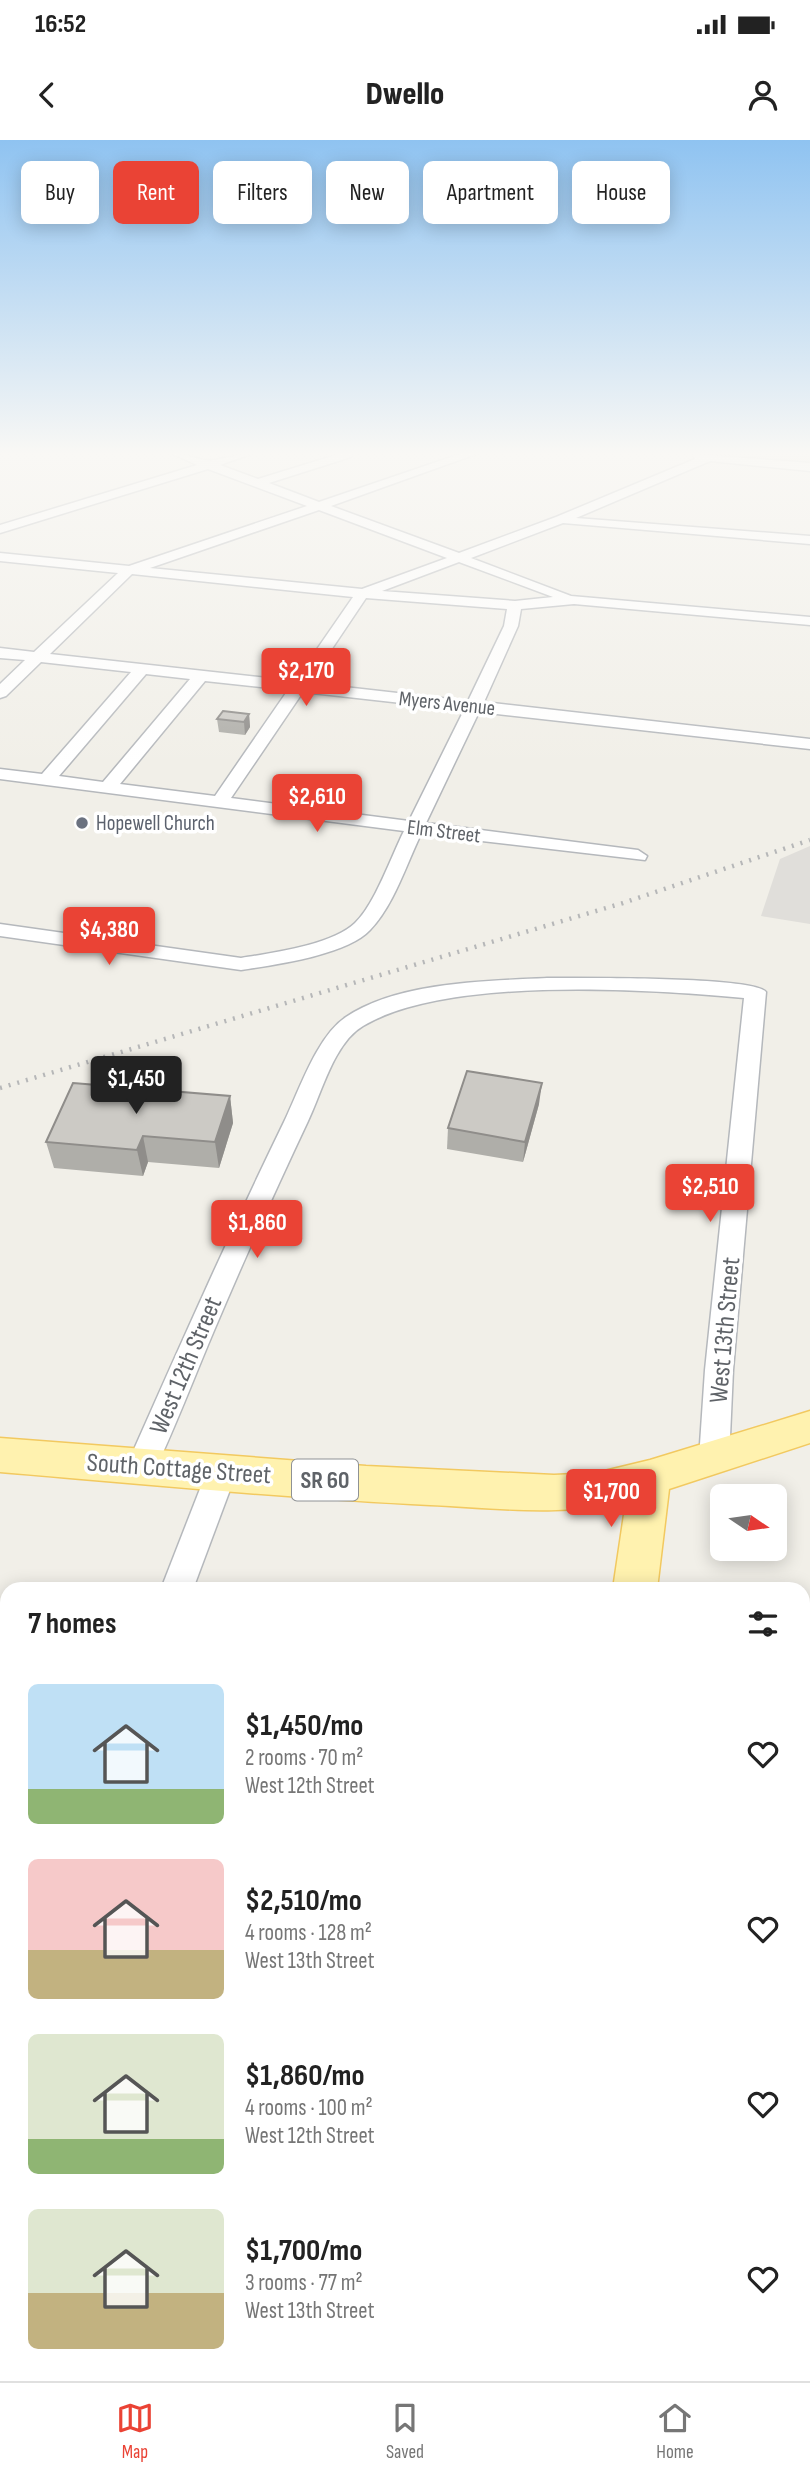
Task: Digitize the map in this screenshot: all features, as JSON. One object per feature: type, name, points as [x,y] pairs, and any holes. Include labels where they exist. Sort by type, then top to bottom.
[{"type":"main road","name":"SR 60","points":[[650,1478],[714,1460],[810,1427]]},
{"type":"main road","name":"South Cottage Street","points":[[0,1455],[366,1484],[554,1493],[596,1491],[650,1478]]},
{"type":"main road","points":[[636,1582],[650,1478]]},
{"type":"street","points":[[22,559],[362,594],[515,605],[574,600],[810,621]]},
{"type":"street","points":[[0,693],[128,571],[164,559]]},
{"type":"street","points":[[220,802],[362,594],[455,559]]},
{"type":"street","points":[[459,559],[574,600]]},
{"type":"street","points":[[0,930],[241,964],[274,959],[330,944],[354,933],[375,909],[511,626],[515,605]]},
{"type":"street","name":"Myers Avenue","points":[[0,653],[810,744]]},
{"type":"street","points":[[46,780],[142,669]]},
{"type":"street","points":[[107,788],[201,676]]},
{"type":"street","name":"Elm Street","points":[[0,774],[638,856]]},
{"type":"street","name":"West 12th Street","points":[[142,1465],[230,1262],[340,1038],[351,1024],[367,1013],[424,997],[472,989],[602,985],[755,992]]},
{"type":"street","name":"West 13th Street","points":[[714,1460],[755,992]]},
{"type":"street","points":[[180,1582],[222,1471]]},
{"type":"shaded area","points":[[810,846],[810,924],[761,916],[780,859]]},
{"type":"building","points":[[223,711],[249,714],[244,722],[217,719]]},
{"type":"building","points":[[467,1071],[542,1083],[525,1142],[448,1128]]},
{"type":"building","points":[[73,1083],[230,1096],[215,1142],[143,1136],[137,1150],[46,1142]]},
{"type":"railway","points":[[0,1088],[623,903],[810,840]]},
{"type":"place","name":"Hopewell Church","points":[[82,823]]}]
